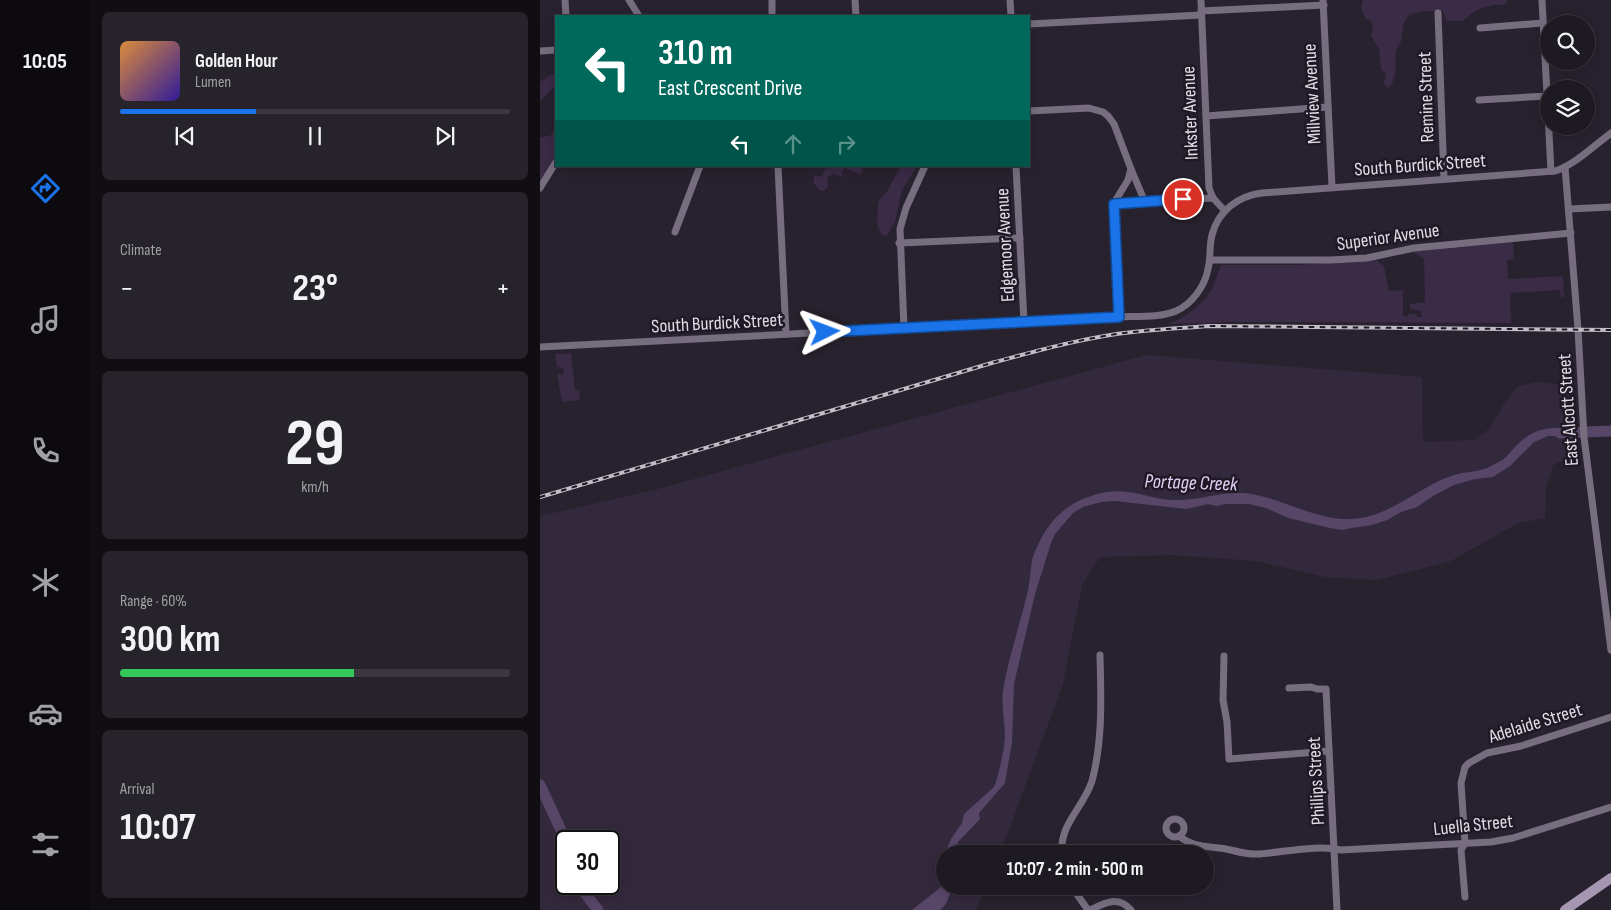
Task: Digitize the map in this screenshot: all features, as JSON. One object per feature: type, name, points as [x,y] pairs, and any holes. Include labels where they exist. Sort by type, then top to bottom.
[{"type":"main road","points":[[1569,909],[1611,878]]},
{"type":"street","points":[[565,0],[566,15]]},
{"type":"street","points":[[628,0],[638,15]]},
{"type":"street","points":[[772,0],[772,15]]},
{"type":"street","points":[[855,0],[856,15]]},
{"type":"street","points":[[1010,0],[1011,15]]},
{"type":"street","name":"Inkster Avenue","points":[[1201,0],[1209,188],[1213,198]]},
{"type":"street","points":[[1542,0],[1543,15]]},
{"type":"street","points":[[1030,24],[1323,3]]},
{"type":"street","name":"Millview Avenue","points":[[1323,3],[1332,187]]},
{"type":"street","name":"Remine Street","points":[[1438,13],[1444,179]]},
{"type":"street","points":[[1480,28],[1540,24]]},
{"type":"street","points":[[540,51],[555,50]]},
{"type":"street","points":[[1479,100],[1540,96]]},
{"type":"street","points":[[1206,116],[1328,107]]},
{"type":"street","points":[[1030,111],[1089,108],[1103,112],[1114,124],[1145,202]]},
{"type":"street","name":"South Burdick Street","points":[[1225,211],[1233,203],[1252,194],[1551,171],[1565,167],[1611,133]]},
{"type":"street","points":[[1549,135],[1551,171]]},
{"type":"street","points":[[540,188],[555,164]]},
{"type":"street","points":[[675,232],[700,167]]},
{"type":"street","points":[[778,167],[786,334]]},
{"type":"street","points":[[904,328],[899,243],[902,219],[925,167]]},
{"type":"street","name":"Edgemoor Avenue","points":[[1016,167],[1024,322]]},
{"type":"street","name":"East Alcott Street","points":[[1565,167],[1578,329],[1584,437],[1611,650]]},
{"type":"street","points":[[1119,317],[1114,204],[1128,180],[1131,168]]},
{"type":"street","points":[[1114,204],[1213,198],[1225,211],[1214,231],[1210,260]]},
{"type":"street","points":[[1569,209],[1611,207]]},
{"type":"street","name":"Superior Avenue","points":[[1210,260],[1330,260],[1367,258],[1414,248],[1571,233]]},
{"type":"street","points":[[899,243],[1020,238]]},
{"type":"street","name":"South Burdick Street","points":[[540,347],[1168,313],[1178,310],[1191,300],[1203,283],[1210,260]]},
{"type":"street","points":[[1061,845],[1064,831],[1086,796],[1092,782],[1101,703],[1100,655]]},
{"type":"street","points":[[1224,656],[1223,700],[1227,722],[1229,759],[1329,752]]},
{"type":"street","name":"Phillips Street","points":[[1289,688],[1311,687],[1326,689],[1337,910]]},
{"type":"street","name":"Adelaide Street","points":[[1465,844],[1461,782],[1465,768],[1470,763],[1487,753],[1521,746],[1611,717]]},
{"type":"street","name":"Luella Street","points":[[1179,836],[1187,842],[1198,845],[1254,854],[1334,848],[1341,850],[1465,844],[1513,838],[1611,807]]},
{"type":"street","points":[[1465,844],[1461,850],[1465,897]]},
{"type":"street","points":[[1078,895],[1089,910],[1115,900],[1131,910]]},
{"type":"shaded area","points":[[1363,0],[1508,0],[1504,5],[1493,5],[1477,10],[1462,21],[1446,21],[1443,11],[1419,12],[1408,16],[1404,22],[1401,41],[1397,48],[1394,79],[1388,88],[1384,84],[1386,73],[1381,70],[1379,49],[1371,36],[1373,28],[1371,21],[1366,19],[1361,9]]},
{"type":"shaded area","points":[[552,74],[555,75],[555,86],[540,101],[540,82]]},
{"type":"shaded area","points":[[555,129],[555,159],[540,184],[540,137],[550,136]]},
{"type":"shaded area","points":[[861,167],[863,172],[860,174],[845,168],[841,172],[843,177],[834,174],[827,177],[828,187],[824,191],[819,190],[813,182],[815,175],[822,177],[825,169]]},
{"type":"shaded area","points":[[900,167],[916,167],[902,190],[895,222],[887,236],[882,235],[877,225],[878,202],[888,190]]},
{"type":"shaded area","points":[[1513,240],[1514,259],[1507,260],[1508,279],[1563,276],[1564,297],[1561,297],[1560,290],[1510,293],[1511,323],[1238,322],[1169,324],[1192,311],[1202,302],[1210,292],[1221,265],[1298,265],[1374,259],[1384,266],[1389,291],[1403,290],[1403,316],[1416,314],[1417,317],[1422,317],[1421,311],[1410,309],[1410,304],[1425,302],[1424,259],[1413,252],[1413,249]]},
{"type":"shaded area","points":[[571,353],[575,390],[579,390],[580,400],[562,402],[557,374],[564,374],[563,368],[557,367],[555,354]]},
{"type":"shaded area","points":[[1146,355],[1422,377],[1423,442],[1474,440],[1489,429],[1504,404],[1518,386],[1537,382],[1573,386],[1576,455],[1553,465],[1546,489],[1545,518],[1518,523],[1451,561],[1377,580],[1325,577],[1256,561],[1172,555],[1100,557],[1082,585],[1063,684],[1003,845],[936,845],[936,895],[982,895],[976,910],[540,910],[540,516],[654,490]]},
{"type":"shaded area","points":[[1574,428],[1574,436],[1548,436],[1534,442],[1510,466],[1493,477],[1475,479],[1454,485],[1417,507],[1372,525],[1342,530],[1330,528],[1288,518],[1266,508],[1249,504],[1217,506],[1208,504],[1186,509],[1115,501],[1101,502],[1083,507],[1073,513],[1055,534],[1035,594],[1014,684],[1012,742],[1005,783],[979,813],[980,819],[958,842],[958,845],[949,845],[962,823],[964,814],[994,787],[996,782],[1002,760],[1005,737],[1003,691],[1029,584],[1032,558],[1050,524],[1065,509],[1084,498],[1115,491],[1173,500],[1243,493],[1257,495],[1338,519],[1366,517],[1391,508],[1451,476],[1481,470],[1496,464],[1520,442],[1539,430]]},
{"type":"shaded area","points":[[936,891],[936,895],[950,895],[946,904],[940,910],[912,910]]},
{"type":"waterway","name":"Portage Creek","points":[[1560,433],[1611,431]]},
{"type":"waterway","points":[[540,785],[561,830]]},
{"type":"waterway","points":[[586,895],[598,910]]},
{"type":"railway","points":[[540,497],[995,362],[1063,344],[1115,334],[1210,326],[1611,330]]},
{"type":"route","points":[[825,332],[1119,317],[1114,204],[1183,199]]}]
